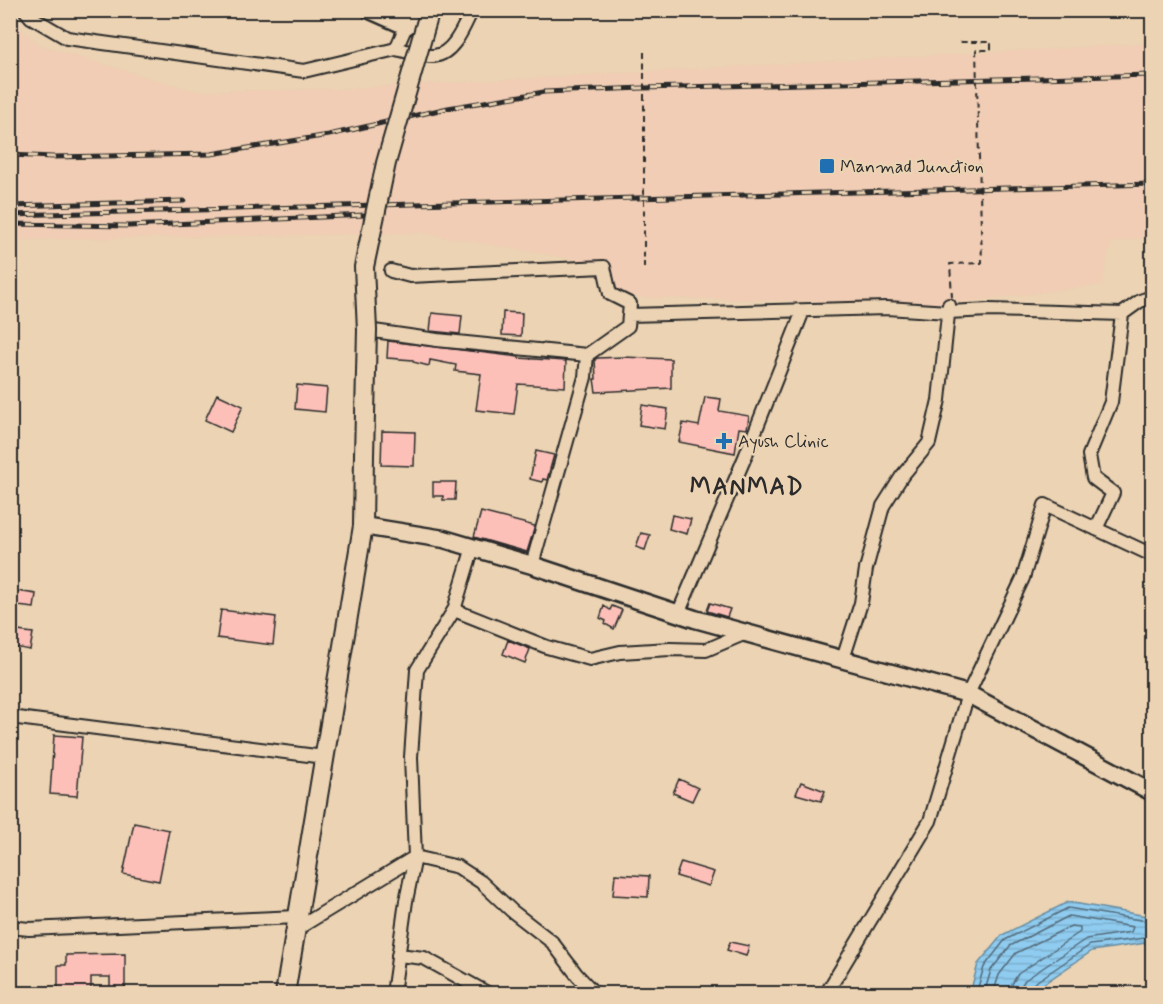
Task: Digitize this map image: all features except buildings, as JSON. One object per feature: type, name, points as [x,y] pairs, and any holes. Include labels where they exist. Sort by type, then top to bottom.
[{"type":"highway","points":[[285,993],[363,526],[367,330],[364,267],[386,163],[430,10]]},
{"type":"main road","points":[[370,10],[406,26],[414,21],[419,10]]},
{"type":"main road","points":[[363,526],[444,538],[678,614],[968,694],[1152,792]]},
{"type":"street","points":[[25,10],[31,17],[68,38],[304,71],[396,49],[433,56],[445,52],[458,37],[472,10]]},
{"type":"street","points":[[396,49],[406,26]]},
{"type":"street","points":[[367,330],[437,340],[587,355],[628,326],[630,304],[610,294],[604,267],[410,276],[391,272]]},
{"type":"street","points":[[629,315],[887,309],[949,304],[989,310],[1122,314],[1140,301],[1152,297]]},
{"type":"street","points":[[843,659],[861,603],[866,568],[883,506],[902,476],[929,443],[939,400],[949,304]]},
{"type":"street","points":[[678,614],[745,457],[802,311]]},
{"type":"street","points":[[1096,529],[1113,493],[1093,478],[1089,455],[1111,402],[1122,314]]},
{"type":"street","points":[[532,565],[585,377],[587,355]]},
{"type":"street","points":[[827,993],[930,821],[968,694],[1023,578],[1045,505],[1152,555]]},
{"type":"street","points":[[393,993],[406,901],[416,857],[411,757],[417,670],[454,610],[473,547]]},
{"type":"street","points":[[454,610],[547,647],[590,659],[620,652],[670,649],[706,650],[746,633]]},
{"type":"street","points":[[10,717],[324,757]]},
{"type":"street","points":[[10,927],[29,929],[296,924],[416,857],[458,867],[481,882],[512,911],[552,942],[577,975],[595,993]]},
{"type":"street","points":[[398,955],[424,958],[489,993]]},
{"type":"path","points":[[949,304],[951,264],[982,263],[976,50],[991,50],[990,42],[960,42]]},
{"type":"path","points":[[644,52],[644,270]]},
{"type":"shaded area","points":[[10,18],[39,45],[195,91],[336,89],[1152,43],[1152,237],[1111,243],[1102,285],[949,304],[617,297],[608,265],[422,233],[11,240]]},
{"type":"water","points":[[1068,902],[1152,917],[1152,942],[1092,951],[1030,993],[970,993],[978,964],[1002,935]]},
{"type":"railway","points":[[10,155],[53,157],[211,154],[329,135],[448,108],[544,92],[1152,75]]},
{"type":"railway","points":[[10,215],[1152,184]]},
{"type":"railway","points":[[10,206],[184,201]]},
{"type":"railway","points":[[10,224],[129,226],[365,215]]},
{"type":"place","name":"Manmad Junction","points":[[827,166]]},
{"type":"place","name":"Ayush Clinic","points":[[724,441]]},
{"type":"district","name":"MANMAD","points":[[747,486]]}]
